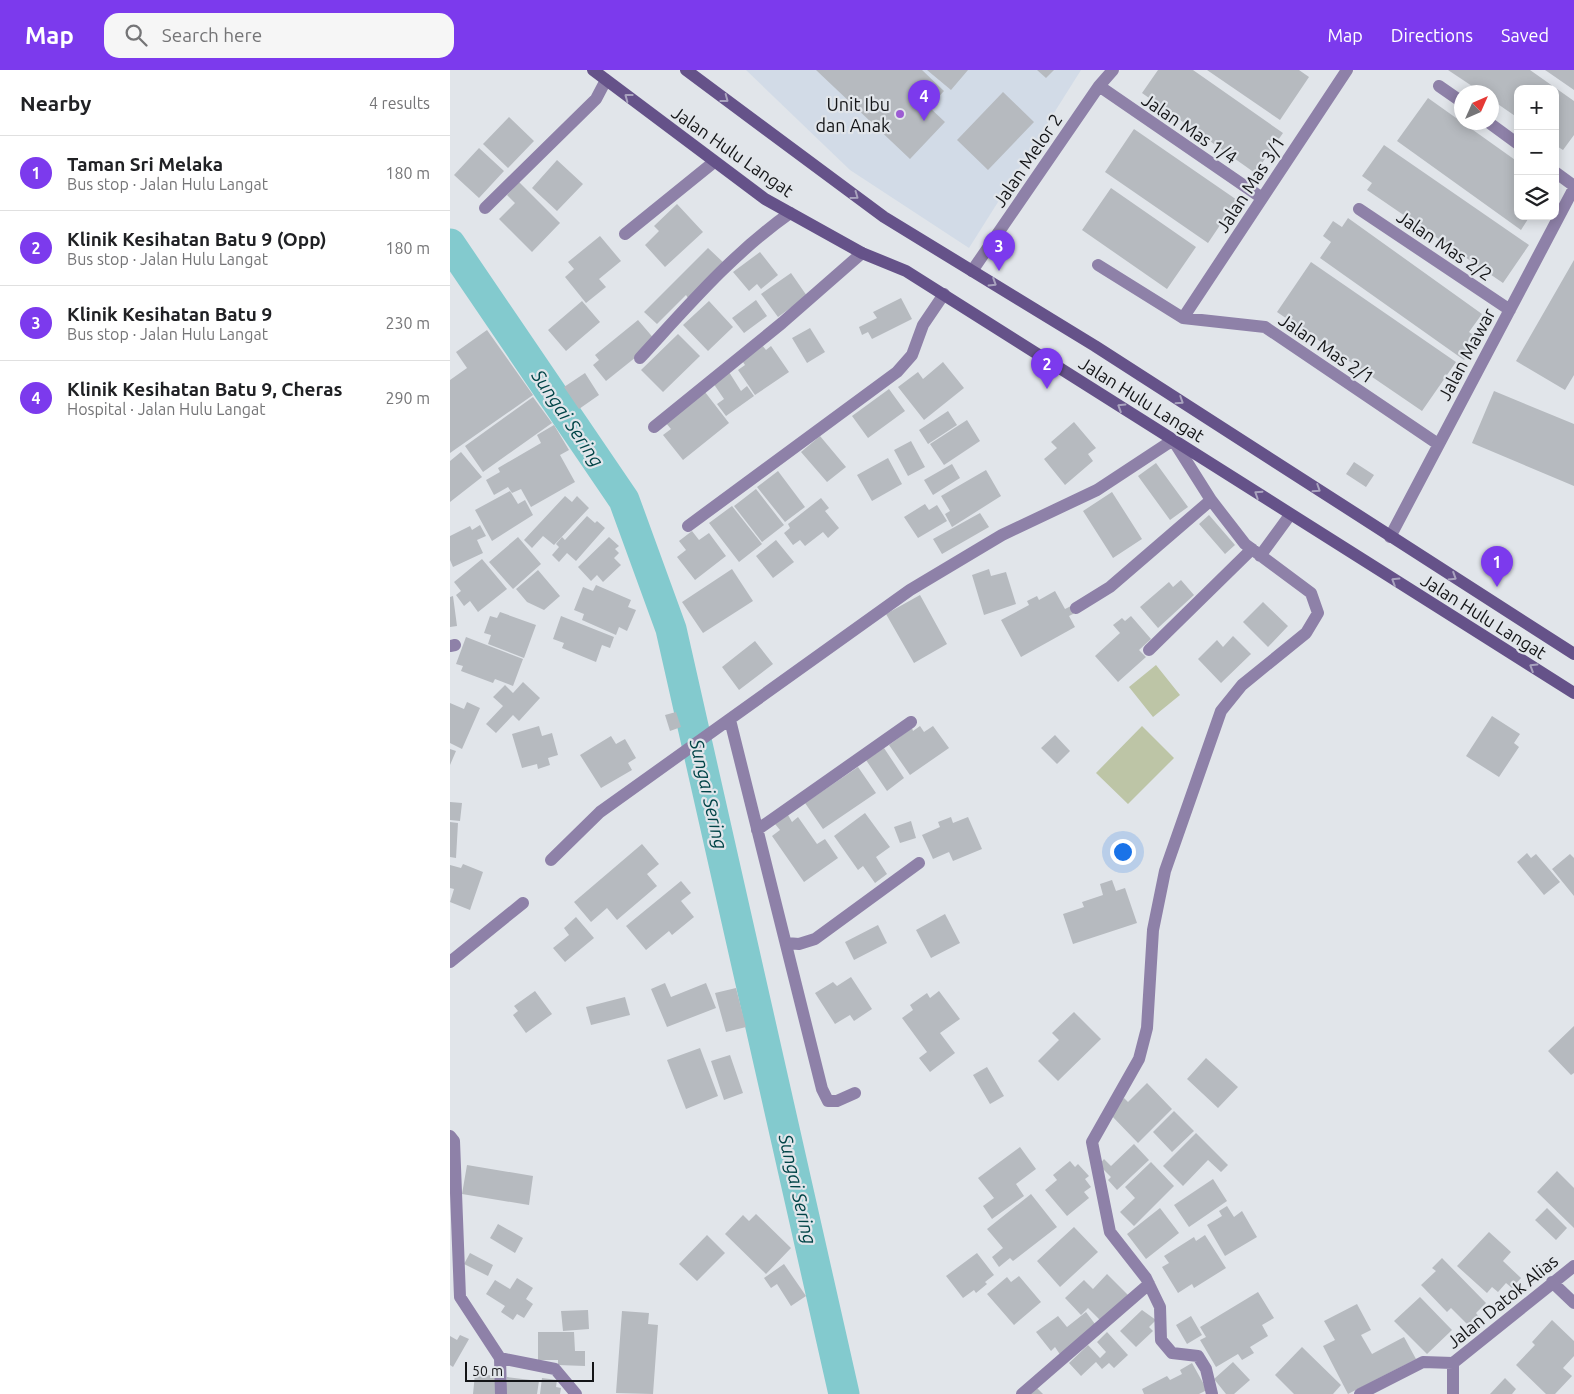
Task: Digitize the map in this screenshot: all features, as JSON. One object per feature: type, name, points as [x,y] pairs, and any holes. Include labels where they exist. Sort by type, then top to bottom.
[{"type":"main road","name":"Jalan Hulu Langat","points":[[593,70],[765,200],[862,253],[906,270],[1290,515],[1574,693]]},
{"type":"main road","name":"Jalan Hulu Langat","points":[[686,70],[884,217],[1095,346],[1574,654]]},
{"type":"street","name":"Jalan Melor 2","points":[[972,271],[1099,86],[1113,70]]},
{"type":"street","name":"Jalan Mas 3/1","points":[[1183,318],[1262,198],[1340,72]]},
{"type":"street","points":[[485,208],[596,99],[606,80]]},
{"type":"street","name":"Jalan Mas 1/4","points":[[1099,86],[1262,198]]},
{"type":"street","points":[[1439,86],[1454,96]]},
{"type":"street","points":[[1499,130],[1514,141]]},
{"type":"street","points":[[625,234],[714,162]]},
{"type":"street","points":[[1559,175],[1574,187]]},
{"type":"street","name":"Jalan Mawar","points":[[1390,537],[1574,187]]},
{"type":"street","name":"Jalan Mas 2/2","points":[[1359,209],[1510,310]]},
{"type":"street","points":[[640,358],[715,277],[769,228],[790,213]]},
{"type":"street","points":[[654,427],[782,323],[862,253]]},
{"type":"street","points":[[1098,265],[1183,318]]},
{"type":"street","points":[[688,526],[897,372],[912,355],[923,325],[944,294]]},
{"type":"street","name":"Jalan Mas 2/1","points":[[1183,318],[1265,327],[1438,444]]},
{"type":"street","points":[[551,860],[600,812],[678,758],[910,590],[1002,535],[1097,490],[1174,440],[1211,500],[1245,544],[1311,593],[1318,613],[1306,633],[1242,685],[1221,711],[1165,871],[1153,930],[1147,1028],[1140,1059],[1092,1142],[1110,1232],[1149,1284],[1160,1307],[1161,1340],[1172,1352],[1198,1356],[1206,1369],[1212,1394]]},
{"type":"street","points":[[1076,608],[1110,587],[1211,500]]},
{"type":"street","points":[[1149,650],[1256,553],[1290,515]]},
{"type":"street","points":[[757,830],[911,722]]},
{"type":"street","points":[[725,723],[757,830],[822,1089],[828,1101],[837,1101],[855,1093]]},
{"type":"street","points":[[786,943],[799,944],[815,939],[920,863]]},
{"type":"street","points":[[450,962],[522,903]]},
{"type":"street","points":[[450,1136],[454,1141],[460,1297],[500,1358],[501,1394]]},
{"type":"street","name":"Jalan Datok Alias","points":[[1453,1394],[1453,1363],[1574,1266]]},
{"type":"street","points":[[1552,1282],[1574,1302]]},
{"type":"street","points":[[1022,1394],[1149,1284]]},
{"type":"street","points":[[500,1358],[555,1369],[576,1394]]},
{"type":"street","points":[[1360,1394],[1423,1362],[1453,1363]]},
{"type":"shaded area","points":[[746,70],[1081,70],[969,248],[850,170]]},
{"type":"green space","points":[[1156,665],[1180,695],[1153,717],[1129,687]]},
{"type":"green space","points":[[1142,726],[1174,758],[1128,804],[1096,773]]},
{"type":"building","name":"Unit Ibu dan Anak","points":[[816,70],[922,70],[944,91],[929,107],[945,122],[910,159]]},
{"type":"building","points":[[927,70],[968,70],[951,90]]},
{"type":"building","points":[[1037,70],[1054,70],[1046,78]]},
{"type":"building","points":[[1158,70],[1193,70],[1283,133],[1255,173],[1142,93]]},
{"type":"building","points":[[1207,70],[1299,70],[1309,77],[1280,120]]},
{"type":"building","points":[[1448,70],[1530,70],[1551,85],[1514,85],[1514,115],[1499,105],[1499,85],[1470,85]]},
{"type":"building","points":[[1545,70],[1574,70],[1574,90],[1548,72]]},
{"type":"building","points":[[1559,90],[1574,101],[1574,135],[1563,150],[1559,148]]},
{"type":"building","points":[[1003,92],[1034,122],[988,170],[957,140]]},
{"type":"building","points":[[1428,98],[1454,116],[1454,130],[1473,130],[1514,159],[1514,220],[1527,220],[1521,230],[1397,141]]},
{"type":"building","points":[[509,117],[534,141],[508,168],[483,144]]},
{"type":"building","points":[[1134,129],[1237,200],[1208,243],[1105,172]]},
{"type":"building","points":[[1384,145],[1529,245],[1503,283],[1367,190],[1372,183],[1362,176]]},
{"type":"building","points":[[479,148],[504,171],[479,198],[454,175]]},
{"type":"building","points":[[557,160],[583,184],[557,211],[532,188]]},
{"type":"building","points":[[519,182],[560,223],[532,252],[499,219],[515,203],[507,195]]},
{"type":"building","points":[[1111,188],[1196,247],[1167,289],[1082,230]]},
{"type":"building","points":[[677,204],[703,232],[665,267],[645,245],[659,231],[654,226]]},
{"type":"building","points":[[1348,218],[1482,314],[1469,332],[1479,339],[1464,360],[1320,258],[1331,242],[1323,236],[1333,221],[1342,227]]},
{"type":"building","points":[[600,236],[621,261],[599,279],[606,287],[586,303],[565,277],[574,269],[568,262]]},
{"type":"building","points":[[708,248],[726,265],[688,298],[686,295],[657,324],[644,312]]},
{"type":"building","points":[[760,252],[778,275],[761,289],[757,284],[749,291],[733,272]]},
{"type":"building","points":[[1574,260],[1574,375],[1565,390],[1516,361]]},
{"type":"building","points":[[1311,262],[1456,362],[1422,411],[1277,312]]},
{"type":"building","points":[[791,273],[807,296],[778,317],[761,294]]},
{"type":"building","points":[[901,298],[912,319],[872,339],[868,332],[862,335],[859,327],[877,318],[873,312]]},
{"type":"building","points":[[756,300],[767,316],[744,333],[732,318]]},
{"type":"building","points":[[582,301],[600,322],[566,351],[548,330]]},
{"type":"building","points":[[709,301],[733,327],[708,351],[683,325]]},
{"type":"building","points":[[638,320],[656,341],[606,381],[593,365],[599,360],[595,355]]},
{"type":"building","points":[[810,328],[825,352],[807,363],[792,338]]},
{"type":"building","points":[[487,330],[533,395],[450,453],[450,380],[467,368],[456,352]]},
{"type":"building","points":[[678,334],[700,356],[663,392],[641,370]]},
{"type":"building","points":[[762,345],[766,350],[771,346],[789,372],[755,395],[738,370],[745,365],[741,359]]},
{"type":"building","points":[[943,362],[964,388],[924,420],[898,387],[918,372],[923,379]]},
{"type":"building","points":[[729,372],[741,391],[747,386],[754,396],[726,416],[717,404],[724,399],[713,383]]},
{"type":"building","points":[[585,373],[599,395],[579,409],[564,387]]},
{"type":"building","points":[[889,389],[905,411],[868,438],[852,416]]},
{"type":"building","points":[[1494,391],[1574,424],[1574,486],[1472,443]]},
{"type":"building","points":[[705,392],[729,423],[683,460],[663,435],[671,429],[666,423]]},
{"type":"building","points":[[533,397],[552,423],[483,472],[465,446]]},
{"type":"building","points":[[948,411],[957,425],[928,444],[919,430]]},
{"type":"building","points":[[967,420],[980,441],[944,465],[930,444]]},
{"type":"building","points":[[1074,422],[1096,448],[1088,454],[1093,461],[1065,485],[1044,459],[1057,448],[1051,442]]},
{"type":"building","points":[[554,425],[569,450],[560,455],[575,482],[531,507],[521,489],[512,493],[508,487],[494,495],[486,480],[500,472],[498,468],[541,443],[537,435]]},
{"type":"building","points":[[820,436],[846,467],[827,482],[801,452]]},
{"type":"building","points":[[911,441],[925,467],[908,476],[894,450]]},
{"type":"building","points":[[461,452],[482,477],[450,502],[450,461]]},
{"type":"building","points":[[888,458],[902,484],[872,501],[857,475]]},
{"type":"building","points":[[1354,462],[1374,475],[1366,487],[1346,474]]},
{"type":"building","points":[[1156,463],[1188,507],[1170,520],[1138,476]]},
{"type":"building","points":[[952,464],[960,478],[933,495],[924,480]]},
{"type":"building","points":[[986,470],[1001,496],[952,527],[945,514],[950,511],[941,496]]},
{"type":"building","points":[[778,471],[805,507],[785,522],[757,487]]},
{"type":"building","points":[[756,489],[784,525],[762,542],[734,506]]},
{"type":"building","points":[[510,491],[518,504],[525,500],[533,515],[492,541],[475,510]]},
{"type":"building","points":[[1112,492],[1142,539],[1113,558],[1083,511]]},
{"type":"building","points":[[565,496],[572,502],[577,496],[589,508],[554,545],[543,536],[532,548],[524,540]]},
{"type":"building","points":[[821,498],[829,508],[825,511],[839,528],[828,538],[823,532],[805,546],[800,540],[793,545],[784,533],[790,528],[788,524]]},
{"type":"building","points":[[925,504],[929,510],[937,505],[947,521],[918,538],[904,517]]},
{"type":"building","points":[[732,506],[762,544],[739,562],[709,523]]},
{"type":"building","points":[[980,513],[989,527],[942,554],[933,539]]},
{"type":"building","points":[[1209,515],[1235,545],[1225,554],[1199,524]]},
{"type":"building","points":[[587,516],[605,528],[576,561],[567,553],[559,562],[552,555],[559,547],[556,544],[562,537],[565,540]]},
{"type":"building","points":[[480,525],[486,536],[477,540],[483,553],[453,567],[450,560],[450,536],[470,526],[472,530]]},
{"type":"building","points":[[692,531],[699,540],[709,533],[726,556],[695,580],[677,557],[686,550],[679,541]]},
{"type":"building","points":[[518,537],[541,564],[513,589],[489,562]]},
{"type":"building","points":[[609,537],[619,546],[615,549],[619,553],[614,558],[621,565],[603,582],[597,575],[591,581],[578,567]]},
{"type":"building","points":[[776,540],[794,562],[773,578],[756,556]]},
{"type":"building","points":[[482,559],[507,589],[478,612],[470,601],[464,606],[456,595],[461,591],[454,582]]},
{"type":"building","points":[[732,569],[753,601],[703,633],[682,602]]},
{"type":"building","points":[[989,569],[991,576],[1006,572],[1016,604],[984,615],[972,575]]},
{"type":"building","points":[[538,570],[560,596],[544,610],[527,602],[516,589]]},
{"type":"building","points":[[1181,580],[1194,595],[1158,628],[1140,607],[1169,582],[1173,587]]},
{"type":"building","points":[[596,585],[631,600],[628,607],[636,610],[627,631],[619,627],[616,635],[582,620],[584,614],[574,610],[583,587],[593,591]]},
{"type":"building","points":[[1055,591],[1065,609],[1071,606],[1075,613],[1069,616],[1075,627],[1021,657],[1001,620],[1029,605],[1027,601],[1037,596],[1039,600]]},
{"type":"building","points":[[920,595],[947,644],[914,663],[886,614]]},
{"type":"building","points":[[453,596],[457,626],[450,627],[450,597]]},
{"type":"building","points":[[1263,602],[1288,626],[1268,647],[1243,622]]},
{"type":"building","points":[[500,612],[536,625],[524,658],[488,644],[491,635],[484,633],[490,616],[497,618]]},
{"type":"building","points":[[561,616],[614,637],[610,648],[602,645],[596,662],[562,648],[564,643],[553,639]]},
{"type":"building","points":[[1131,616],[1151,639],[1139,650],[1146,657],[1118,682],[1095,656],[1120,633],[1113,625],[1122,618],[1125,621]]},
{"type":"building","points":[[1233,636],[1251,654],[1221,683],[1198,659],[1217,640],[1223,647]]},
{"type":"building","points":[[466,637],[523,659],[513,686],[495,679],[493,683],[461,671],[463,666],[456,664]]},
{"type":"building","points":[[755,641],[773,664],[739,690],[722,667]]},
{"type":"building","points":[[523,682],[540,698],[519,721],[513,715],[496,733],[486,724],[503,706],[493,697],[505,685],[513,693]]},
{"type":"building","points":[[467,702],[480,708],[462,749],[450,743],[450,703],[464,709]]},
{"type":"building","points":[[676,712],[681,727],[670,731],[665,715]]},
{"type":"building","points":[[1492,716],[1520,734],[1514,743],[1519,747],[1499,777],[1466,756]]},
{"type":"building","points":[[539,726],[542,736],[552,733],[558,755],[548,758],[550,765],[538,769],[537,764],[522,768],[512,734]]},
{"type":"building","points":[[920,726],[924,732],[933,726],[949,748],[910,775],[889,745],[912,728],[913,731]]},
{"type":"building","points":[[1055,735],[1070,751],[1057,764],[1041,748]]},
{"type":"building","points":[[611,736],[616,744],[625,739],[636,758],[628,763],[632,770],[601,788],[580,755]]},
{"type":"building","points":[[884,748],[904,778],[887,791],[866,760]]},
{"type":"building","points":[[450,749],[456,751],[450,765]]},
{"type":"building","points":[[858,767],[876,793],[823,829],[805,803]]},
{"type":"building","points":[[450,802],[462,803],[460,821],[450,820]]},
{"type":"building","points":[[865,813],[890,847],[876,857],[887,874],[875,883],[863,866],[858,870],[834,836]]},
{"type":"building","points":[[788,815],[792,822],[798,817],[817,844],[825,839],[838,858],[804,882],[772,836],[780,830],[775,824]]},
{"type":"building","points":[[951,817],[953,823],[968,817],[982,849],[953,861],[949,852],[933,859],[922,835],[940,827],[938,822]]},
{"type":"building","points":[[911,821],[916,838],[900,843],[894,827]]},
{"type":"building","points":[[450,822],[458,823],[456,858],[450,857]]},
{"type":"building","points":[[642,844],[659,864],[647,874],[657,886],[617,920],[607,908],[591,922],[574,902]]},
{"type":"building","points":[[1527,853],[1531,858],[1536,854],[1560,882],[1544,895],[1517,862]]},
{"type":"building","points":[[1570,854],[1574,858],[1574,896],[1552,869]]},
{"type":"building","points":[[463,864],[483,872],[470,910],[450,902],[454,889],[450,888],[450,865],[461,868]]},
{"type":"building","points":[[1112,880],[1116,891],[1125,888],[1137,923],[1073,944],[1063,914],[1084,907],[1082,902],[1103,895],[1100,884]]},
{"type":"building","points":[[681,881],[691,893],[681,901],[694,917],[672,935],[669,931],[646,950],[626,926]]},
{"type":"building","points":[[945,914],[960,943],[931,958],[916,930]]},
{"type":"building","points":[[576,917],[594,938],[565,962],[553,948],[569,935],[564,928]]},
{"type":"building","points":[[878,925],[887,943],[854,960],[845,942]]},
{"type":"building","points":[[851,977],[872,1009],[854,1021],[850,1015],[835,1024],[815,993],[833,982],[837,986]]},
{"type":"building","points":[[665,983],[671,997],[706,983],[716,1008],[667,1027],[651,989]]},
{"type":"building","points":[[736,988],[746,1027],[726,1032],[715,993]]},
{"type":"building","points":[[535,991],[552,1014],[526,1033],[513,1015],[518,1011],[514,1006]]},
{"type":"building","points":[[939,991],[960,1019],[940,1033],[955,1053],[930,1072],[919,1058],[927,1052],[902,1018],[913,1010],[910,1005],[927,993],[930,998]]},
{"type":"building","points":[[625,997],[630,1015],[591,1025],[586,1007]]},
{"type":"building","points":[[1074,1012],[1101,1039],[1058,1081],[1038,1061],[1059,1040],[1052,1033]]},
{"type":"building","points":[[1574,1026],[1574,1073],[1571,1075],[1548,1051]]},
{"type":"building","points":[[700,1048],[718,1096],[686,1109],[667,1060]]},
{"type":"building","points":[[730,1055],[743,1093],[724,1100],[711,1061]]},
{"type":"building","points":[[1206,1058],[1238,1087],[1218,1108],[1187,1079]]},
{"type":"building","points":[[987,1067],[1004,1096],[990,1104],[973,1075]]},
{"type":"building","points":[[1147,1083],[1172,1109],[1138,1143],[1109,1113],[1124,1098],[1128,1102]]},
{"type":"building","points":[[1174,1111],[1194,1131],[1172,1152],[1153,1132]]},
{"type":"building","points":[[1196,1133],[1228,1165],[1221,1172],[1208,1160],[1183,1186],[1163,1166]]},
{"type":"building","points":[[1134,1144],[1149,1160],[1117,1190],[1108,1180],[1111,1177],[1099,1165],[1104,1159],[1111,1166]]},
{"type":"building","points":[[1020,1147],[1036,1169],[1016,1184],[1024,1196],[992,1219],[983,1206],[994,1198],[978,1178]]},
{"type":"building","points":[[1070,1161],[1075,1167],[1078,1164],[1089,1176],[1085,1179],[1091,1187],[1084,1192],[1089,1198],[1067,1216],[1045,1190],[1057,1180],[1053,1175]]},
{"type":"building","points":[[1151,1162],[1174,1186],[1134,1226],[1120,1212],[1135,1198],[1125,1187]]},
{"type":"building","points":[[467,1165],[533,1176],[529,1205],[462,1194]]},
{"type":"building","points":[[1557,1171],[1574,1188],[1574,1228],[1537,1192]]},
{"type":"building","points":[[1213,1179],[1227,1201],[1189,1227],[1174,1205]]},
{"type":"building","points":[[1031,1194],[1057,1227],[1013,1261],[1010,1258],[999,1267],[992,1257],[1003,1248],[987,1229]]},
{"type":"building","points":[[1227,1206],[1234,1217],[1242,1211],[1257,1237],[1225,1256],[1207,1225],[1222,1216],[1219,1211]]},
{"type":"building","points":[[1160,1208],[1179,1233],[1146,1259],[1127,1234]]},
{"type":"building","points":[[1547,1208],[1567,1228],[1556,1240],[1535,1220]]},
{"type":"building","points":[[756,1214],[791,1248],[766,1274],[725,1234],[743,1215],[749,1221]]},
{"type":"building","points":[[498,1224],[523,1238],[515,1253],[490,1238]]},
{"type":"building","points":[[1074,1227],[1098,1252],[1060,1287],[1037,1261]]},
{"type":"building","points":[[1489,1232],[1511,1252],[1503,1261],[1521,1278],[1512,1288],[1506,1283],[1498,1292],[1492,1287],[1487,1293],[1457,1266]]},
{"type":"building","points":[[707,1235],[725,1253],[697,1281],[679,1264]]},
{"type":"building","points":[[1205,1235],[1226,1268],[1194,1288],[1192,1284],[1178,1293],[1162,1267],[1169,1263],[1164,1256],[1194,1237],[1196,1241]]},
{"type":"building","points":[[470,1253],[493,1265],[488,1276],[464,1264]]},
{"type":"building","points":[[977,1253],[994,1275],[976,1293],[974,1290],[963,1298],[946,1276]]},
{"type":"building","points":[[1442,1258],[1486,1303],[1476,1313],[1479,1317],[1469,1326],[1451,1308],[1447,1312],[1421,1285],[1436,1271],[1432,1268]]},
{"type":"building","points":[[784,1264],[806,1296],[791,1306],[777,1284],[771,1288],[764,1278]]},
{"type":"building","points":[[1107,1274],[1128,1295],[1101,1321],[1088,1308],[1081,1315],[1065,1298],[1084,1280],[1093,1289]]},
{"type":"building","points":[[1019,1276],[1041,1302],[1014,1325],[987,1294],[1007,1277],[1011,1282]]},
{"type":"building","points":[[517,1278],[533,1288],[526,1299],[533,1304],[524,1318],[517,1314],[513,1320],[501,1312],[505,1306],[486,1294],[495,1280],[510,1289]]},
{"type":"building","points":[[1258,1292],[1274,1318],[1262,1325],[1268,1336],[1250,1347],[1254,1353],[1242,1360],[1238,1354],[1216,1367],[1200,1340],[1206,1337],[1200,1327]]},
{"type":"building","points":[[1420,1297],[1452,1330],[1427,1354],[1394,1321]]},
{"type":"building","points":[[1357,1304],[1371,1330],[1361,1335],[1372,1354],[1404,1337],[1416,1359],[1348,1394],[1323,1346],[1335,1340],[1324,1321]]},
{"type":"building","points":[[588,1310],[589,1329],[563,1331],[561,1311]]},
{"type":"building","points":[[1142,1310],[1156,1320],[1149,1327],[1153,1331],[1136,1347],[1120,1331]]},
{"type":"building","points":[[622,1311],[649,1313],[648,1324],[658,1325],[653,1394],[616,1393]]},
{"type":"building","points":[[1086,1312],[1098,1328],[1061,1356],[1055,1347],[1051,1351],[1036,1332],[1058,1316],[1067,1327]]},
{"type":"building","points":[[1191,1316],[1202,1335],[1187,1344],[1176,1325]]},
{"type":"building","points":[[1552,1320],[1574,1341],[1574,1356],[1563,1368],[1572,1376],[1555,1394],[1546,1394],[1516,1365],[1535,1345],[1532,1342]]},
{"type":"building","points":[[538,1332],[574,1332],[575,1351],[585,1351],[585,1366],[558,1365],[558,1360],[538,1360]]},
{"type":"building","points":[[1107,1332],[1128,1355],[1114,1368],[1109,1363],[1102,1369],[1096,1362],[1081,1376],[1069,1363],[1088,1345],[1100,1358],[1106,1352],[1097,1342]]},
{"type":"building","points":[[460,1335],[469,1339],[453,1367],[450,1365],[450,1336],[457,1340]]},
{"type":"building","points":[[1302,1347],[1341,1385],[1333,1394],[1294,1394],[1275,1375]]},
{"type":"building","points":[[1233,1362],[1250,1380],[1234,1394],[1226,1394],[1214,1379]]},
{"type":"building","points":[[1192,1363],[1207,1390],[1199,1394],[1144,1394],[1142,1389],[1167,1376],[1170,1380],[1182,1374],[1180,1370]]},
{"type":"building","points":[[475,1374],[498,1376],[497,1394],[473,1394]]},
{"type":"building","points":[[507,1377],[539,1381],[537,1394],[505,1394]]},
{"type":"building","points":[[542,1378],[557,1380],[556,1387],[561,1388],[560,1394],[540,1394]]},
{"type":"building","points":[[1505,1378],[1516,1389],[1512,1394],[1490,1394]]},
{"type":"building","points":[[1035,1386],[1043,1394],[1027,1394]]},
{"type":"waterway","name":"Sungai Sering","points":[[450,244],[624,500],[671,629],[844,1394]]},
{"type":"place","name":"Unit Ibu dan Anak","points":[[900,114]]},
{"type":"place","name":"Klinik Kesihatan Batu 9, Cheras","points":[[924,121]]},
{"type":"place","name":"Klinik Kesihatan Batu 9","points":[[999,271]]},
{"type":"place","name":"Klinik Kesihatan Batu 9 (Opp)","points":[[1047,389]]},
{"type":"place","name":"Taman Sri Melaka","points":[[1497,587]]}]
